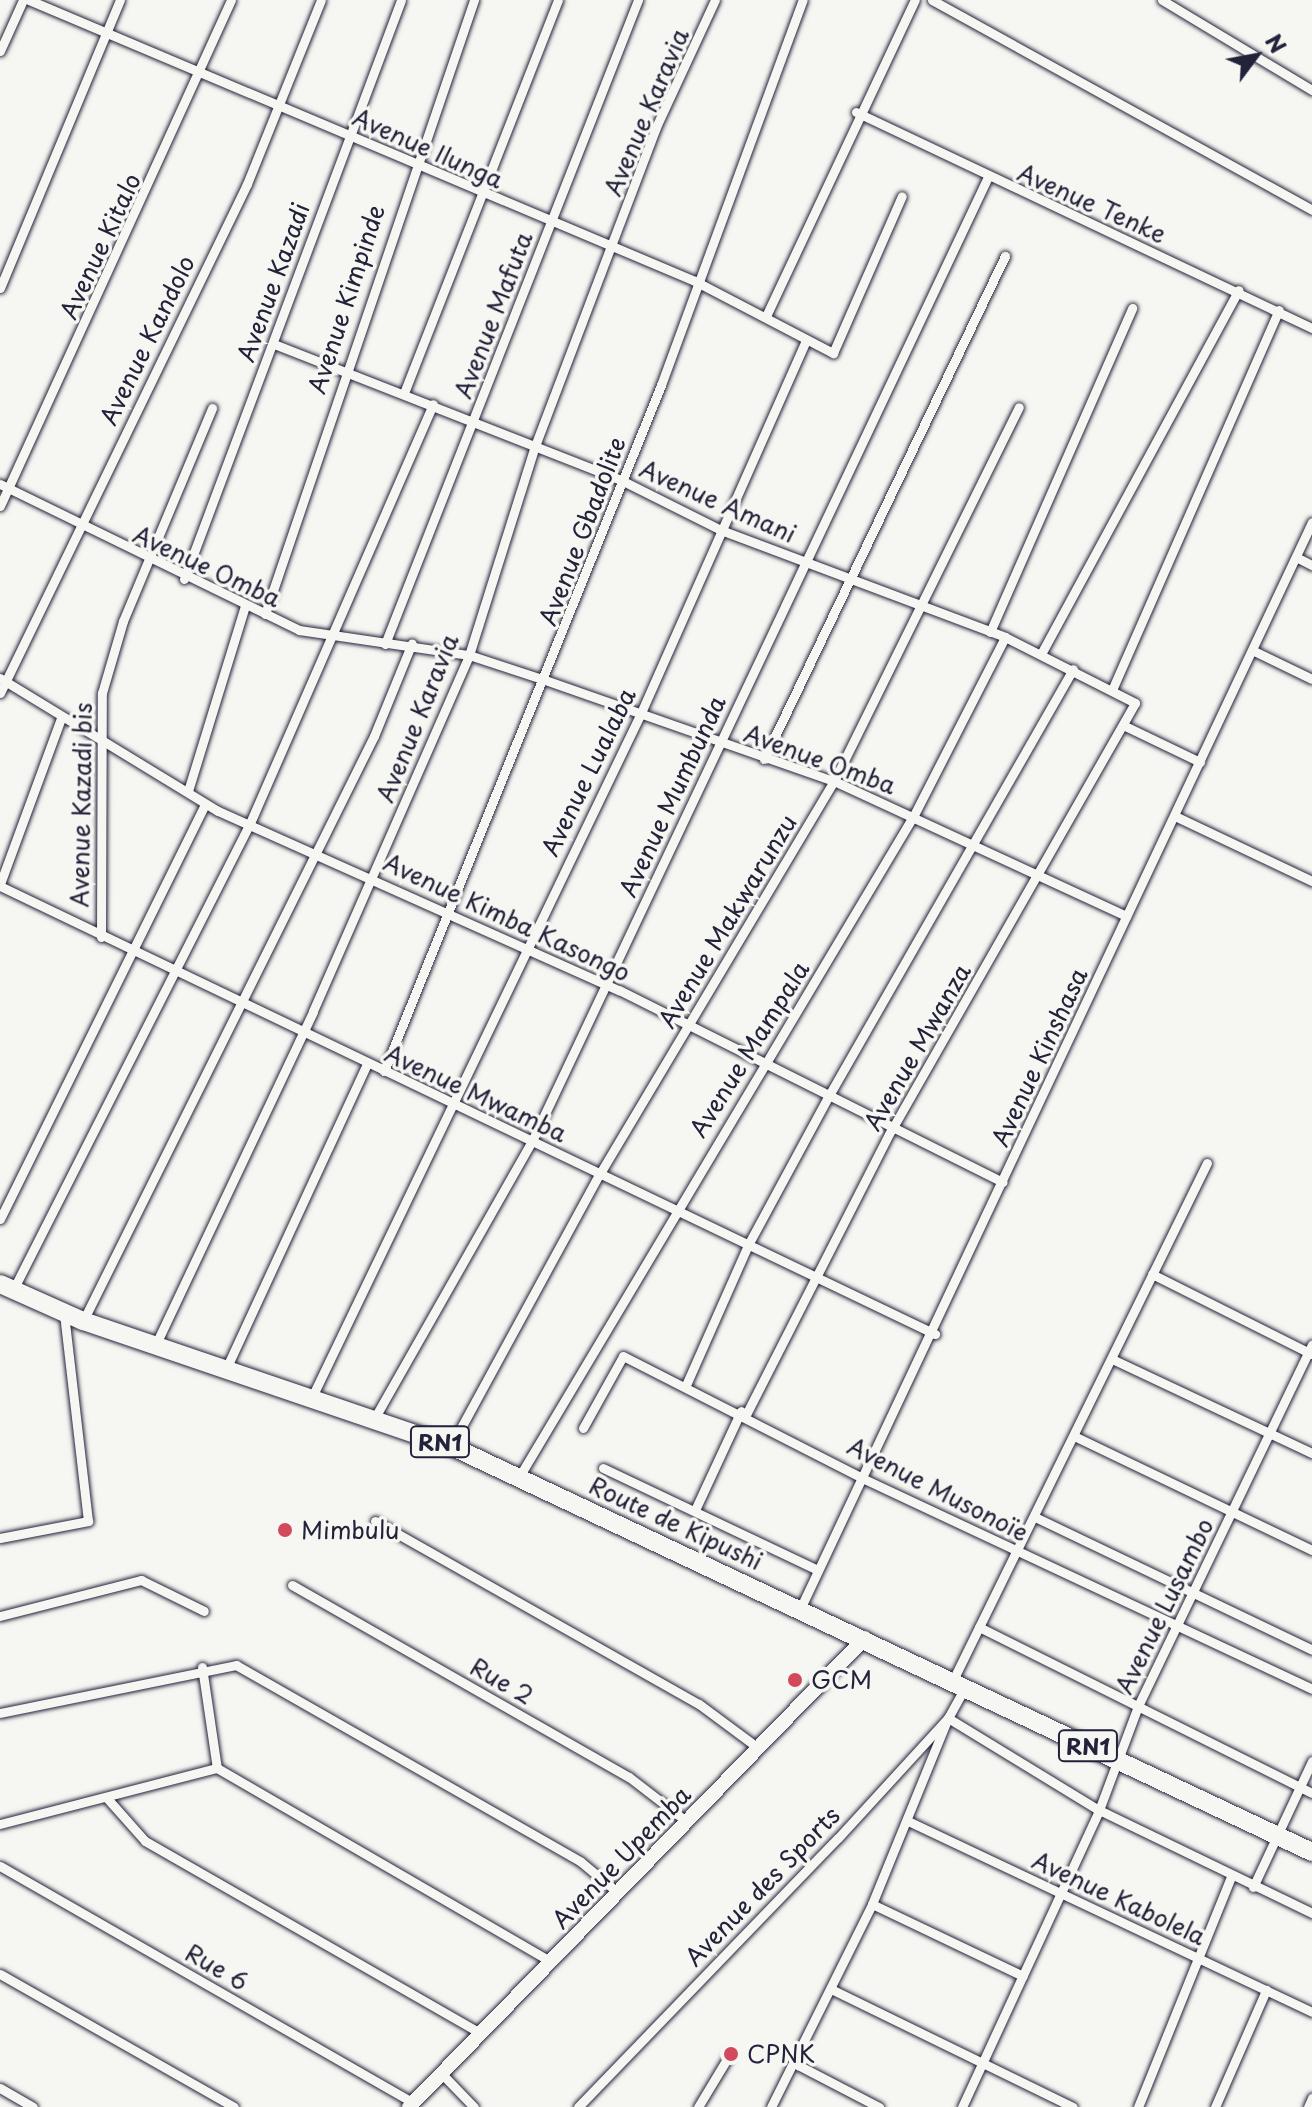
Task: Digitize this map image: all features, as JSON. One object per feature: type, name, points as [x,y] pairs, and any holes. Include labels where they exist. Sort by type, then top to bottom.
[{"type":"highway","name":"Route de Kipushi","points":[[7,1287],[83,1321],[451,1446],[801,1607],[1312,1852]]},
{"type":"street","name":"Avenue Ilunga","points":[[26,0],[281,103],[479,193],[612,250],[695,281],[767,314],[806,340]]},
{"type":"street","points":[[0,51],[26,0]]},
{"type":"street","points":[[0,288],[120,0]]},
{"type":"street","name":"Avenue Kitalo","points":[[0,506],[4,486],[201,72],[231,0]]},
{"type":"street","name":"Avenue Kandolo","points":[[2,685],[80,528],[281,103],[321,0]]},
{"type":"street","name":"Avenue Kazadi","points":[[184,579],[401,0]]},
{"type":"street","name":"Avenue Kimpinde","points":[[265,614],[413,163],[474,0]]},
{"type":"street","points":[[404,393],[479,193],[558,0]]},
{"type":"street","name":"Avenue Mafuta","points":[[385,644],[638,0]]},
{"type":"street","name":"Avenue Karavia","points":[[155,1346],[302,1033],[469,655],[535,446],[612,250],[656,127],[715,0]]},
{"type":"street","name":"Avenue Gbadolite","points":[[384,1071],[453,912],[623,481],[695,281],[803,0]]},
{"type":"street","points":[[767,314],[856,112],[915,0]]},
{"type":"street","points":[[932,0],[1312,210]]},
{"type":"street","points":[[1162,0],[1312,90]]},
{"type":"street","name":"Avenue Tenke","points":[[856,112],[987,179],[1239,290],[1312,328]]},
{"type":"street","name":"Avenue Mumbunda","points":[[374,1419],[532,1141],[608,985],[717,744],[808,562],[987,179]]},
{"type":"street","points":[[806,340],[836,351],[902,196]]},
{"type":"street","points":[[764,759],[853,579],[1005,256]]},
{"type":"street","points":[[1041,654],[1239,290]]},
{"type":"street","points":[[990,632],[1047,516],[1132,308]]},
{"type":"street","points":[[1112,690],[1279,310]]},
{"type":"street","name":"Avenue Lualaba","points":[[311,1399],[454,1106],[524,947],[640,715],[806,340]]},
{"type":"street","name":"Avenue Amani","points":[[274,344],[474,419],[623,481],[721,530],[853,579],[915,607],[1005,637],[1112,690],[1135,709]]},
{"type":"street","points":[[7,1287],[176,971],[250,823],[334,639],[433,404]]},
{"type":"street","name":"Avenue Makwarunzu","points":[[451,1446],[599,1175],[834,781],[915,607],[1019,407]]},
{"type":"street","name":"Avenue Kazadi bis","points":[[101,937],[100,744],[109,663],[212,408]]},
{"type":"street","name":"Avenue Omba","points":[[4,486],[150,563],[265,614],[334,639],[412,643],[469,655],[717,744],[834,781],[914,815],[1126,916]]},
{"type":"street","name":"Avenue Kinshasa","points":[[801,1607],[935,1334],[1126,916],[1254,651],[1312,522]]},
{"type":"street","points":[[1296,557],[1312,565]]},
{"type":"street","points":[[188,791],[245,606]]},
{"type":"street","name":"Avenue Mampala","points":[[519,1477],[674,1208],[914,815],[1005,637]]},
{"type":"street","points":[[83,1321],[315,853],[412,643]]},
{"type":"street","points":[[1254,651],[1312,679]]},
{"type":"street","points":[[686,1385],[748,1245],[828,1097],[1073,669]]},
{"type":"street","name":"Avenue Kimba Kasongo","points":[[2,685],[100,744],[188,791],[205,804],[453,912],[608,985],[891,1130],[1003,1182]]},
{"type":"street","name":"Avenue Mwanza","points":[[695,1510],[891,1130],[1135,709]]},
{"type":"street","points":[[0,885],[61,718]]},
{"type":"street","points":[[1127,727],[1200,762]]},
{"type":"street","points":[[0,1219],[205,804]]},
{"type":"street","points":[[1175,816],[1312,881]]},
{"type":"street","name":"Avenue Mwamba","points":[[0,885],[101,937],[935,1334]]},
{"type":"street","points":[[225,1371],[367,1063]]},
{"type":"street","name":"Avenue des Sports","points":[[578,2107],[948,1718],[979,1627],[1207,1163]]},
{"type":"street","points":[[1152,1274],[1311,1350]]},
{"type":"street","points":[[0,1538],[88,1521],[64,1312]]},
{"type":"street","name":"Avenue Lusambo","points":[[962,2107],[1063,1893],[1099,1810],[1138,1706],[1311,1350]]},
{"type":"street","name":"Avenue Musonoïe","points":[[583,1428],[622,1356],[744,1412],[862,1478],[1312,1689]]},
{"type":"street","points":[[1112,1359],[1312,1453]]},
{"type":"street","points":[[1074,1436],[1312,1550]]},
{"type":"street","points":[[603,1468],[818,1570]]},
{"type":"street","name":"Avenue Musonoïe","points":[[1035,1517],[1312,1650]]},
{"type":"street","points":[[375,1521],[699,1704],[757,1747]]},
{"type":"street","points":[[0,1616],[141,1580],[204,1611]]},
{"type":"street","name":"Rue 2","points":[[292,1585],[629,1777],[686,1821]]},
{"type":"street","points":[[979,1627],[1312,1793]]},
{"type":"street","name":"Avenue Upemba","points":[[411,2105],[865,1638]]},
{"type":"street","points":[[0,1713],[202,1667],[236,1665],[581,1862],[616,1891]]},
{"type":"street","points":[[202,1667],[217,1768]]},
{"type":"street","points":[[771,2107],[872,1904],[948,1718],[1099,1810],[1231,1877],[1312,1913]]},
{"type":"street","points":[[1253,1887],[1312,1761]]},
{"type":"street","points":[[0,1824],[217,1768],[550,1961]]},
{"type":"street","points":[[106,1797],[145,1841],[480,2033]]},
{"type":"street","name":"Avenue Kabolela","points":[[908,1821],[1312,2012]]},
{"type":"street","name":"Rue 6","points":[[0,1866],[411,2105]]},
{"type":"street","points":[[1138,2107],[1196,1957],[1231,1877]]},
{"type":"street","points":[[872,1904],[1023,1976]]},
{"type":"street","points":[[0,1974],[234,2107]]},
{"type":"street","points":[[831,1989],[984,2060],[1056,2103],[1073,2107]]},
{"type":"street","points":[[1215,2107],[1266,1990]]},
{"type":"street","points":[[698,2107],[730,2054]]},
{"type":"street","points":[[794,2063],[879,2107]]},
{"type":"street","points":[[442,2074],[474,2107]]},
{"type":"street","points":[[0,2088],[33,2107]]},
{"type":"street","points":[[1308,2107],[1312,2098]]},
{"type":"place","name":"Mimbulu","points":[[285,1530]]},
{"type":"place","name":"GCM","points":[[795,1680]]},
{"type":"place","name":"CPNK","points":[[731,2054]]}]
